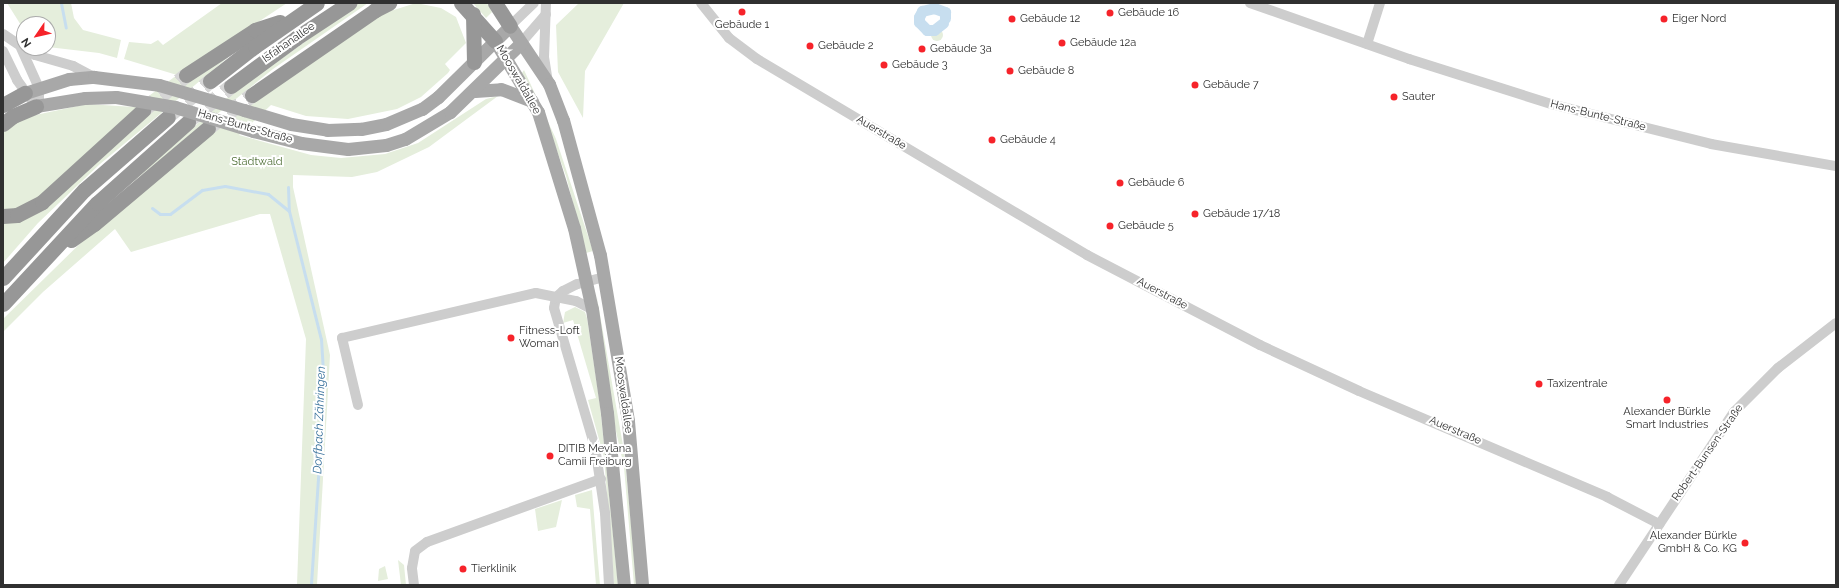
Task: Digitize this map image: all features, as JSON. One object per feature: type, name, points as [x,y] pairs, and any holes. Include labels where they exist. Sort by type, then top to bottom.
[{"type":"highway","name":"Isfahanallee","points":[[210,81],[296,16],[317,3]]},
{"type":"highway","name":"Isfahanallee","points":[[231,86],[296,38],[349,3]]},
{"type":"highway","points":[[252,95],[369,14],[389,3]]},
{"type":"highway","points":[[461,3],[473,14],[495,41]]},
{"type":"highway","points":[[495,3],[510,26]]},
{"type":"highway","points":[[473,14],[474,62]]},
{"type":"highway","points":[[186,76],[255,30],[296,16]]},
{"type":"highway","points":[[3,105],[32,91]]},
{"type":"highway","points":[[3,124],[13,116],[38,105]]},
{"type":"highway","points":[[3,216],[17,215],[42,202],[143,110]]},
{"type":"highway","points":[[3,278],[84,190],[168,117]]},
{"type":"highway","points":[[3,304],[46,256],[125,177],[188,122]]},
{"type":"highway","points":[[46,256],[94,224],[208,128]]},
{"type":"main road","name":"Hans-Bunte-Straße","points":[[32,91],[70,80],[94,77],[120,79],[184,91],[265,117],[327,130],[361,129],[386,124],[422,109],[474,62],[510,26]]},
{"type":"main road","name":"Mooswaldallee","points":[[510,26],[549,84],[564,120],[577,165],[604,277],[628,421],[642,585]]},
{"type":"main road","name":"Mooswaldallee","points":[[495,41],[507,58],[532,101],[549,142],[574,228],[592,309],[612,448],[624,585]]},
{"type":"main road","name":"Hans-Bunte-Straße","points":[[38,105],[84,98],[116,97],[175,106],[254,131],[301,143],[331,147],[364,148],[386,145],[405,139],[431,126],[475,91],[521,43]]},
{"type":"main road","points":[[475,91],[501,89],[532,101]]},
{"type":"street","name":"Hans-Bunte-Straße","points":[[510,26],[534,3]]},
{"type":"street","points":[[546,3],[544,57],[549,84]]},
{"type":"street","name":"Auerstraße","points":[[701,3],[729,38],[757,59],[1087,254],[1267,348],[1358,391],[1608,497],[1659,524]]},
{"type":"street","name":"Hans-Bunte-Straße","points":[[1250,3],[1509,92],[1575,111],[1711,144],[1836,166]]},
{"type":"street","points":[[1367,44],[1380,3]]},
{"type":"street","name":"Hans-Bunte-Straße","points":[[521,43],[546,14]]},
{"type":"street","points":[[3,34],[16,43]]},
{"type":"street","points":[[3,51],[32,91],[38,105]]},
{"type":"street","points":[[24,56],[32,91],[38,105]]},
{"type":"street","points":[[38,56],[73,66],[94,77]]},
{"type":"street","points":[[604,277],[586,281],[563,291],[556,297],[554,308],[596,447],[601,479],[609,585]]},
{"type":"street","points":[[358,405],[342,338],[536,293],[576,301],[592,309]]},
{"type":"street","name":"Robert-Bunsen-Straße","points":[[1619,585],[1734,412],[1778,368],[1836,323]]},
{"type":"street","points":[[414,585],[412,568],[415,551],[427,542],[601,479]]},
{"type":"green space","points":[[7,3],[71,3],[74,18],[83,30],[121,40],[117,58],[99,53],[56,48],[56,16],[16,16],[16,17]]},
{"type":"green space","points":[[222,3],[287,3],[178,75],[189,79],[237,50],[100,164],[38,223],[3,263],[3,122],[87,104],[134,107],[177,75],[124,59],[129,42],[151,44],[158,40],[163,45]]},
{"type":"green space","points":[[359,3],[368,3],[273,69],[113,198],[228,97]]},
{"type":"green space","name":"Stadtwald","points":[[416,3],[441,8],[456,17],[466,43],[445,64],[450,70],[448,73],[421,97],[397,109],[348,119],[306,116],[271,105],[239,135],[311,155],[341,158],[385,154],[418,143],[486,99],[498,96],[429,147],[377,172],[352,177],[293,175],[293,187],[330,355],[317,585],[297,585],[306,339],[270,214],[260,214],[131,252],[115,229],[43,292],[3,332],[3,319],[99,225],[173,163],[279,83],[381,14]]},
{"type":"green space","points":[[473,3],[487,3],[492,12],[486,18]]},
{"type":"green space","points":[[579,3],[624,3],[585,71],[583,118],[558,72],[556,25]]},
{"type":"green space","points":[[935,29],[939,29],[943,35],[939,41],[935,41],[931,37],[931,33]]},
{"type":"green space","points":[[524,70],[556,139],[593,251],[586,253],[566,176],[553,140],[522,73]]},
{"type":"green space","points":[[596,292],[624,451],[637,585],[634,585],[624,467],[615,427]]},
{"type":"green space","points":[[575,307],[585,312],[587,318],[600,405],[618,585],[614,585],[604,457],[588,400],[596,398],[573,320],[563,323],[565,312]]},
{"type":"green space","points":[[592,490],[600,585],[596,585],[590,509],[577,507],[575,495]]},
{"type":"green space","points":[[562,500],[556,527],[538,531],[535,509]]},
{"type":"green space","points":[[398,560],[404,565],[406,585],[401,585]]},
{"type":"green space","points":[[385,566],[388,579],[378,581],[379,569]]},
{"type":"waterway","points":[[61,3],[66,28]]},
{"type":"waterway","points":[[943,23],[934,30],[927,30],[919,22],[919,17],[922,11],[934,8],[945,12],[945,18]]},
{"type":"waterway","points":[[152,208],[160,214],[170,214],[202,190],[225,186],[268,194],[289,211]]},
{"type":"waterway","name":"Dorfbach Zähringen","points":[[288,187],[289,211],[321,339],[324,388],[311,585]]},
{"type":"tunnel","points":[[143,110],[186,75]]},
{"type":"tunnel","points":[[168,116],[210,81]]},
{"type":"tunnel","points":[[188,121],[231,86]]},
{"type":"tunnel","points":[[209,127],[252,95]]},
{"type":"place","name":"Gebäude 1","points":[[742,12]]},
{"type":"place","name":"Gebäude 16","points":[[1110,13]]},
{"type":"place","name":"Gebäude 12","points":[[1012,19]]},
{"type":"place","name":"Eiger Nord","points":[[1664,19]]},
{"type":"place","name":"Gebäude 12a","points":[[1062,43]]},
{"type":"place","name":"Gebäude 2","points":[[810,46]]},
{"type":"place","name":"Gebäude 3a","points":[[922,49]]},
{"type":"place","name":"Gebäude 3","points":[[884,65]]},
{"type":"place","name":"Gebäude 8","points":[[1010,71]]},
{"type":"place","name":"Gebäude 7","points":[[1195,85]]},
{"type":"place","name":"Sauter","points":[[1394,97]]},
{"type":"place","name":"Gebäude 4","points":[[992,140]]},
{"type":"place","name":"Gebäude 6","points":[[1120,183]]},
{"type":"place","name":"Gebäude 17/18","points":[[1195,214]]},
{"type":"place","name":"Gebäude 5","points":[[1110,226]]},
{"type":"place","name":"Fitness-Loft Woman","points":[[511,338]]},
{"type":"place","name":"Taxizentrale","points":[[1539,384]]},
{"type":"place","name":"Alexander Bürkle Smart Industries","points":[[1667,400]]},
{"type":"place","name":"DITIB Mevlana Camii Freiburg","points":[[550,456]]},
{"type":"place","name":"Alexander Bürkle GmbH & Co. KG","points":[[1745,543]]},
{"type":"place","name":"Tierklinik","points":[[463,569]]}]
